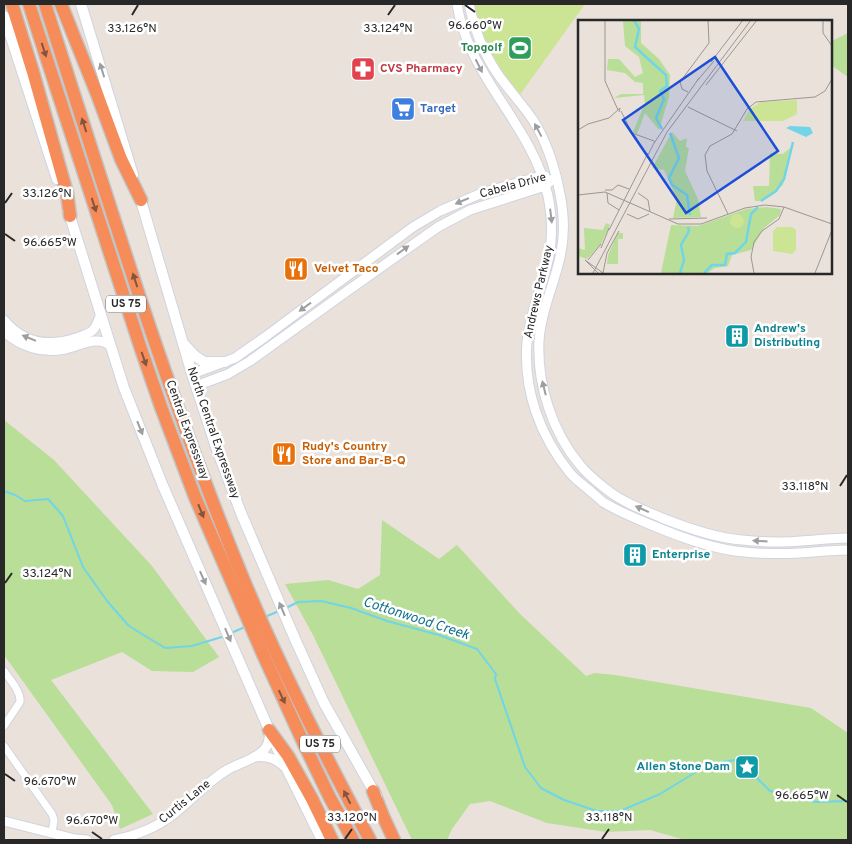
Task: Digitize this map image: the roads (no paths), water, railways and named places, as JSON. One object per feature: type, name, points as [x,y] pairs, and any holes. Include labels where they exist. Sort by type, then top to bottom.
[{"type":"highway","points":[[12,4],[67,193],[70,216]]},
{"type":"highway","name":"Central Expressway","points":[[29,4],[134,328],[198,505],[239,598],[314,732],[370,840]]},
{"type":"highway","name":"Central Expressway","points":[[45,4],[168,378],[213,503],[248,589],[268,650],[304,744],[353,840]]},
{"type":"highway","points":[[61,4],[121,159],[141,200]]},
{"type":"highway","points":[[269,730],[288,756],[332,840]]},
{"type":"highway","points":[[373,791],[394,840]]},
{"type":"main road","name":"North Central Expressway","points":[[82,4],[192,374],[236,502],[324,703],[401,840]]},
{"type":"main road","points":[[4,16],[124,388],[163,486],[240,665],[286,768],[322,840]]},
{"type":"main road","points":[[183,343],[195,356],[204,362],[225,362]]},
{"type":"street","name":"Andrews Parkway","points":[[457,4],[459,17],[469,47],[486,79],[505,106],[530,148],[545,186],[552,219],[552,239],[543,281],[531,315],[527,343],[528,377],[535,412],[548,441],[570,474],[602,500],[633,517],[674,535],[716,547],[736,551],[781,553],[848,550]]},
{"type":"street","name":"Andrews Parkway","points":[[469,4],[480,42],[496,72],[533,121],[545,142],[556,176],[560,195],[563,236],[560,256],[540,332],[540,375],[548,405],[559,434],[580,466],[607,490],[639,508],[678,524],[718,537],[763,542],[848,538]]},
{"type":"street","name":"Cabela Drive","points":[[192,374],[235,358],[413,227],[440,211],[482,193],[541,176],[556,176]]},
{"type":"street","name":"Cabela Drive","points":[[196,386],[228,374],[250,361],[438,227],[470,210],[545,186],[556,176]]},
{"type":"street","points":[[537,298],[540,301],[540,306],[535,329],[533,355],[540,365]]},
{"type":"street","points":[[4,320],[14,330],[33,340],[63,342],[91,333],[97,326],[100,316]]},
{"type":"street","points":[[4,332],[20,344],[47,351],[65,349],[94,340],[110,345]]},
{"type":"street","points":[[548,441],[559,434]]},
{"type":"street","points":[[674,535],[678,524]]},
{"type":"street","points":[[801,541],[801,553]]},
{"type":"street","points":[[4,671],[19,694],[20,699],[20,702],[4,726]]},
{"type":"street","name":"Curtis Lane","points":[[114,840],[137,834],[166,820],[212,781],[265,749],[269,743],[269,730]]},
{"type":"street","points":[[4,746],[52,814],[54,820],[52,833]]},
{"type":"street","points":[[254,757],[272,758],[286,768]]},
{"type":"street","points":[[4,821],[75,839],[88,840]]},
{"type":"waterway","name":"Cottonwood Creek","points":[[4,491],[25,501],[48,499],[63,516],[83,567],[107,601],[129,626],[165,648],[192,646],[225,636]]},
{"type":"waterway","name":"Cottonwood Creek","points":[[286,608],[298,602],[321,601],[351,608],[387,621],[439,635],[477,649],[496,674],[495,679],[525,767],[541,788],[564,800],[597,811],[620,811],[660,794],[709,764],[742,759],[750,771],[770,791],[816,802],[848,801]]},
{"type":"waterway","name":"Cottonwood Creek","points":[[265,617],[279,611]]},
{"type":"waterway","name":"Cottonwood Creek","points":[[231,633],[245,627]]},
{"type":"place","name":"Topgolf","points":[[520,48]]},
{"type":"place","name":"CVS Pharmacy","points":[[363,69]]},
{"type":"place","name":"Target","points":[[403,109]]},
{"type":"place","name":"Velvet Taco","points":[[296,269]]},
{"type":"place","name":"Andrew's Distributing","points":[[737,336]]},
{"type":"place","name":"Rudy's Country Store and Bar-B-Q","points":[[284,454]]},
{"type":"place","name":"Enterprise","points":[[635,555]]},
{"type":"place","name":"Allen Stone Dam","points":[[747,767]]}]
